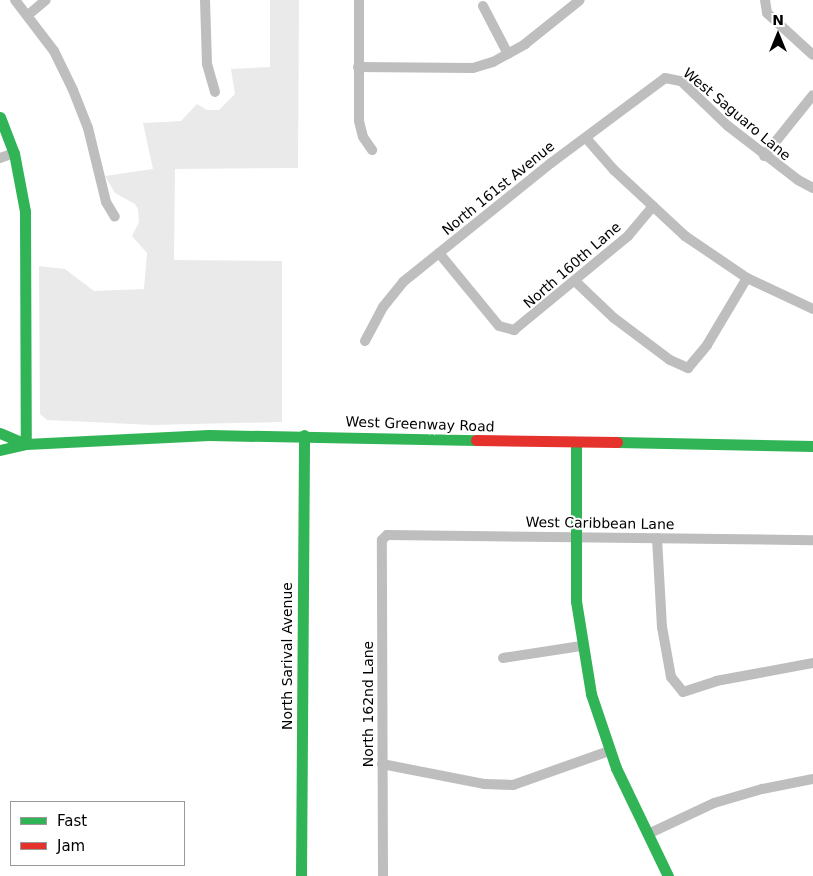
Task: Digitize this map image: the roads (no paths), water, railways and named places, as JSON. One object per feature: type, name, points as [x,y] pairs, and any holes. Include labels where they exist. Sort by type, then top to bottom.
[{"type":"main road","points":[[0,117],[14,153],[26,230],[26,444]]},
{"type":"main road","name":"West Greenway Road","points":[[0,433],[26,444]]},
{"type":"main road","name":"West Greenway Road","points":[[0,450],[26,444],[209,435],[813,446]]},
{"type":"main road","name":"North Sarival Avenue","points":[[301,876],[304,436]]},
{"type":"main road","points":[[576,443],[574,536],[581,646],[591,694],[609,751],[668,876]]},
{"type":"street","points":[[15,0],[54,52],[73,90],[88,128],[106,202],[115,217]]},
{"type":"street","points":[[28,15],[46,0]]},
{"type":"street","points":[[205,0],[207,64],[215,92]]},
{"type":"street","points":[[359,0],[358,68],[360,129],[372,150]]},
{"type":"street","points":[[358,68],[473,68],[508,54],[580,0]]},
{"type":"street","points":[[765,0],[766,14],[813,55]]},
{"type":"street","points":[[483,6],[508,54]]},
{"type":"street","name":"North 161st Avenue","points":[[365,341],[394,291],[439,253],[660,80],[669,77]]},
{"type":"street","name":"West Saguaro Lane","points":[[669,77],[681,81],[711,112],[764,156],[813,188]]},
{"type":"street","points":[[764,156],[813,95]]},
{"type":"street","points":[[586,138],[685,236],[747,278],[813,308]]},
{"type":"street","points":[[0,158],[14,153]]},
{"type":"street","name":"North 160th Lane","points":[[439,253],[509,336],[576,282],[628,236],[653,206]]},
{"type":"street","points":[[576,282],[614,318],[670,360],[688,368],[707,345],[747,278]]},
{"type":"street","name":"West Caribbean Lane","points":[[387,535],[813,540]]},
{"type":"street","name":"North 162nd Lane","points":[[383,875],[382,540],[387,535]]},
{"type":"street","points":[[657,538],[662,627],[671,677],[684,692],[716,681],[813,663]]},
{"type":"street","points":[[503,658],[581,646]]},
{"type":"street","points":[[382,764],[485,784],[513,785],[609,751]]},
{"type":"street","points":[[648,834],[714,803],[762,789],[813,779]]}]
